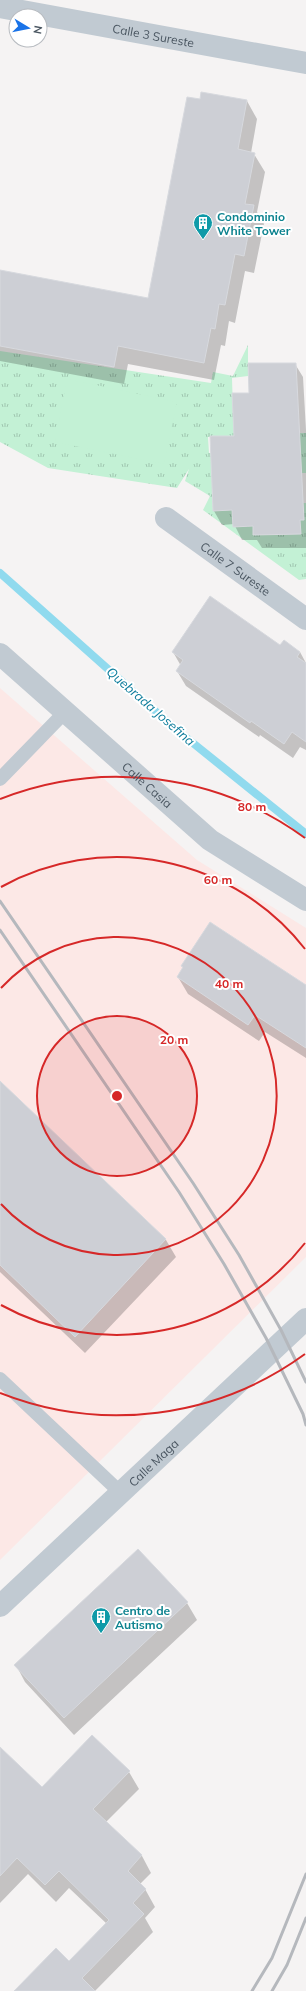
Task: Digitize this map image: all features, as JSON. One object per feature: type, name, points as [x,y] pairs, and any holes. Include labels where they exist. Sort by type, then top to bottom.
[{"type":"street","name":"Calle 3 Sureste","points":[[0,7],[306,63]]},
{"type":"street","name":"Calle 7 Sureste","points":[[166,518],[306,620]]},
{"type":"street","name":"Calle Casia","points":[[0,654],[210,840],[306,900]]},
{"type":"street","name":"Calle Maga","points":[[0,1606],[306,1318]]},
{"type":"lane","points":[[0,779],[65,712]]},
{"type":"lane","points":[[0,1379],[121,1493]]},
{"type":"shaded area","points":[[0,688],[197,860],[306,928],[306,1257],[0,1560]]},
{"type":"green space","points":[[248,345],[248,376],[232,378],[233,412],[250,435],[208,437],[209,453],[235,452],[212,490],[213,511],[232,510],[233,527],[253,526],[253,535],[300,534],[300,520],[304,520],[303,503],[306,503],[306,579],[299,580],[203,510],[210,496],[185,481],[189,469],[177,488],[48,468],[0,442],[0,351],[211,383],[213,372],[233,376]]},
{"type":"green space","points":[[67,379],[177,402],[164,464],[55,442]]},
{"type":"green space","points":[[299,433],[306,433],[306,473],[292,473]]},
{"type":"building","name":"Condominio White Tower","points":[[201,92],[247,100],[238,149],[255,153],[245,204],[254,205],[244,256],[235,254],[225,305],[219,304],[215,329],[211,328],[204,363],[118,346],[114,367],[0,346],[0,270],[148,298],[187,97],[200,99]]},
{"type":"building","points":[[248,363],[296,363],[304,520],[300,520],[301,534],[253,535],[253,526],[233,527],[232,510],[213,511],[210,436],[234,436],[232,393],[249,393]]},
{"type":"building","points":[[210,596],[280,645],[284,640],[300,652],[297,657],[306,663],[306,742],[292,732],[284,744],[251,721],[250,723],[176,671],[183,660],[172,652]]},
{"type":"building","points":[[210,922],[306,985],[306,1048],[255,1015],[248,1025],[177,977],[183,967],[181,966]]},
{"type":"building","points":[[0,1081],[166,1239],[75,1337],[0,1265]]},
{"type":"building","name":"Centro de Autismo","points":[[138,1549],[188,1602],[64,1718],[14,1665]]},
{"type":"building","points":[[92,1735],[130,1771],[93,1809],[142,1855],[128,1871],[146,1889],[133,1903],[144,1914],[82,1978],[95,1991],[14,1991],[56,1948],[69,1961],[109,1920],[59,1871],[45,1885],[17,1858],[0,1876],[0,1747],[42,1787]]},
{"type":"waterway","name":"Quebrada Josefina","points":[[0,573],[173,727],[306,834]]},
{"type":"railway","points":[[0,901],[193,1183],[239,1255],[281,1330],[306,1382]]},
{"type":"railway","points":[[0,930],[179,1192],[224,1264],[266,1338],[303,1414],[306,1425]]},
{"type":"railway","points":[[252,1991],[272,1958],[306,1874]]},
{"type":"railway","points":[[272,1991],[287,1965],[306,1918]]},
{"type":"place","name":"Condominio White Tower","points":[[203,240]]},
{"type":"place","name":"Centro de Autismo","points":[[101,1634]]}]
